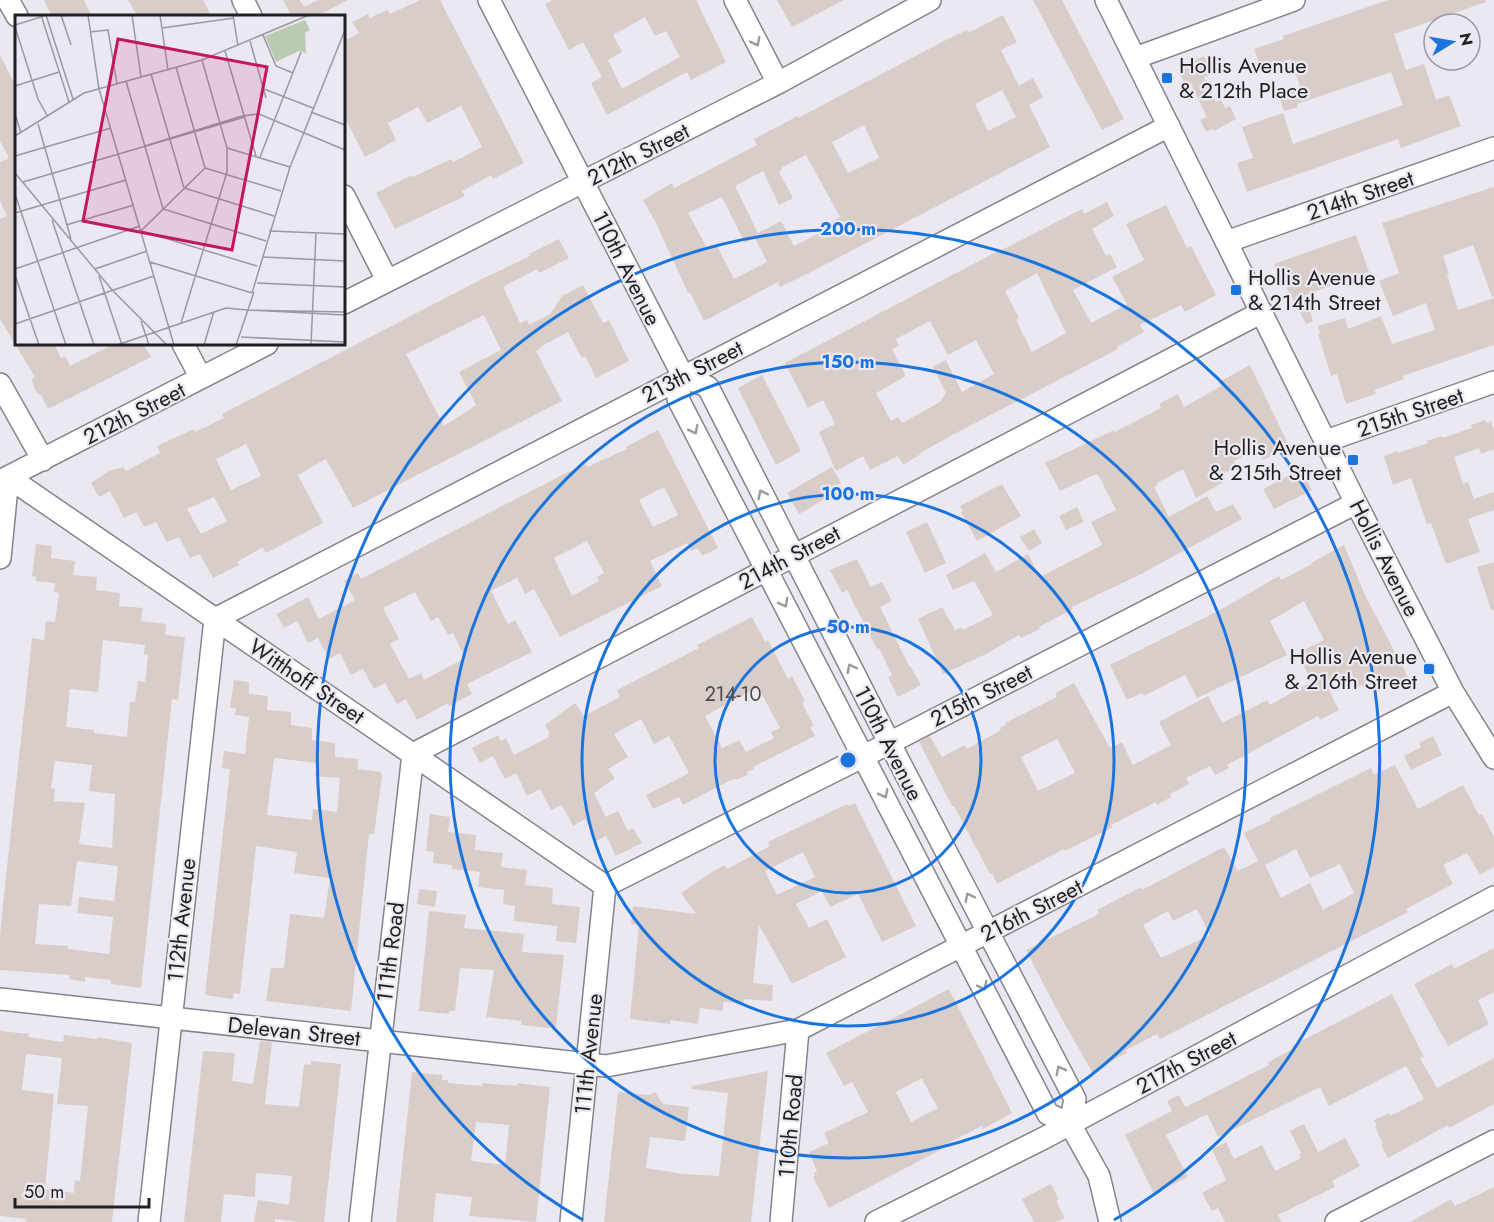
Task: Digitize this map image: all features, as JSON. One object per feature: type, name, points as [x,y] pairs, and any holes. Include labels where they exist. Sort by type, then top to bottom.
[{"type":"street","points":[[8,0],[16,15]]},
{"type":"street","points":[[243,0],[250,15]]},
{"type":"street","name":"110th Avenue","points":[[489,0],[683,376],[708,387],[1075,1099],[1070,1124]]},
{"type":"street","points":[[735,0],[778,83]]},
{"type":"street","name":"212th Street","points":[[345,302],[778,83],[930,0]]},
{"type":"street","name":"Hollis Avenue","points":[[1106,0],[1356,503],[1453,692],[1494,758]]},
{"type":"street","points":[[1135,58],[1294,0]]},
{"type":"street","name":"213th Street","points":[[215,619],[1169,126]]},
{"type":"street","name":"214th Street","points":[[1226,242],[1494,148]]},
{"type":"street","points":[[345,198],[387,280]]},
{"type":"street","name":"214th Street","points":[[413,753],[1262,312]]},
{"type":"street","points":[[184,345],[201,378]]},
{"type":"street","name":"212th Street","points":[[4,479],[265,345]]},
{"type":"street","name":"110th Avenue","points":[[683,376],[678,399],[1048,1114],[1070,1124],[1099,1176],[1110,1222]]},
{"type":"street","name":"215th Street","points":[[1326,441],[1494,382]]},
{"type":"street","points":[[0,384],[43,460]]},
{"type":"street","points":[[0,558],[4,479]]},
{"type":"street","name":"Witthoff Street","points":[[4,479],[413,753],[605,886]]},
{"type":"street","name":"215th Street","points":[[605,886],[864,756],[1356,503]]},
{"type":"street","name":"112th Avenue","points":[[148,1222],[215,619]]},
{"type":"street","name":"216th Street","points":[[588,1064],[606,1066],[798,1030],[1453,692]]},
{"type":"street","name":"111th Road","points":[[360,1222],[413,753]]},
{"type":"street","name":"111th Avenue","points":[[571,1222],[605,886]]},
{"type":"street","name":"217th Street","points":[[876,1222],[1070,1124],[1494,897]]},
{"type":"street","name":"Delevan Street","points":[[0,999],[588,1064]]},
{"type":"street","name":"110th Road","points":[[781,1222],[798,1030]]},
{"type":"street","points":[[1336,1222],[1494,1141]]},
{"type":"building","points":[[44,0],[84,0],[92,15],[52,15]]},
{"type":"building","points":[[128,0],[203,0],[210,15],[136,15]]},
{"type":"building","points":[[283,0],[300,0],[304,7],[318,0],[348,0],[319,15],[288,15]]},
{"type":"building","points":[[420,0],[440,0],[524,163],[493,179],[491,175],[462,191],[465,196],[395,229],[376,193],[451,159],[453,162],[482,147],[461,106],[427,123],[418,107],[388,123],[396,140],[365,157],[345,118],[345,40],[359,33],[352,22],[368,14],[370,18],[387,10],[390,14]]},
{"type":"building","points":[[553,0],[696,0],[726,62],[691,80],[687,72],[607,115],[591,83],[602,77],[583,42],[569,50],[545,4]],"holes":[[[645,17],[655,36],[666,31],[680,57],[622,89],[608,60],[622,52],[613,35]]]},
{"type":"building","points":[[777,0],[844,0],[792,27]]},
{"type":"building","points":[[1033,0],[1062,0],[1124,119],[1102,130]]},
{"type":"building","points":[[1388,0],[1485,0],[1486,2],[1457,12],[1422,12],[1422,24],[1394,34],[1406,70],[1422,65],[1422,72],[1427,72],[1436,100],[1449,95],[1461,126],[1401,148],[1398,139],[1247,192],[1237,163],[1253,158],[1242,127],[1283,113],[1293,144],[1403,105],[1391,72],[1297,104],[1298,107],[1284,111],[1279,96],[1300,87],[1291,59],[1261,69],[1254,49],[1284,39],[1283,36]]},
{"type":"building","points":[[1003,15],[1017,42],[1001,50],[1019,86],[1033,78],[1043,97],[1029,105],[1050,147],[807,274],[780,287],[778,282],[704,321],[643,200],[672,183],[674,188],[757,145],[754,139],[797,116],[798,118],[944,41],[967,30],[968,33]],"holes":[[[1002,90],[1016,117],[988,131],[975,104]],[[864,125],[879,158],[848,173],[832,142]],[[806,155],[840,217],[822,226],[825,230],[794,246],[781,221],[758,233],[735,186],[763,171],[779,205],[793,198],[779,172],[781,168]],[[722,197],[745,243],[755,238],[767,262],[734,279],[716,244],[707,248],[688,213]]]},
{"type":"building","points":[[0,55],[15,85],[15,344],[0,319],[0,219],[7,216],[0,201],[0,162],[9,158],[0,141]]},
{"type":"building","points":[[1204,56],[1212,73],[1204,77],[1216,102],[1221,100],[1225,108],[1230,106],[1236,119],[1214,131],[1213,129],[1206,132],[1200,120],[1207,117],[1190,82],[1185,84],[1178,70],[1184,67],[1183,65]]},
{"type":"building","points":[[1494,187],[1494,296],[1492,297],[1473,245],[1443,256],[1458,310],[1494,298],[1494,345],[1402,376],[1404,379],[1374,390],[1376,394],[1346,404],[1337,374],[1331,376],[1318,334],[1320,333],[1318,326],[1345,318],[1348,329],[1381,316],[1392,344],[1435,330],[1426,303],[1393,316],[1379,281],[1399,273],[1382,223]]},
{"type":"building","points":[[1107,202],[1114,216],[1092,229],[1106,256],[1110,254],[1117,267],[1073,290],[1091,323],[1127,304],[1112,277],[1144,260],[1126,224],[1166,205],[1187,248],[1191,246],[1216,295],[1185,312],[1181,305],[1140,325],[1144,332],[1117,347],[1118,349],[956,433],[903,465],[898,456],[870,470],[863,456],[836,471],[819,432],[835,424],[823,400],[808,408],[785,363],[1082,209],[1084,214]],"holes":[[[1037,273],[1066,333],[1032,352],[1016,320],[1019,318],[1005,291]],[[930,321],[948,355],[976,340],[994,374],[962,392],[946,360],[933,367],[946,393],[940,402],[902,423],[898,417],[891,421],[876,393],[906,376],[892,349],[899,346],[896,339]]]},
{"type":"building","points":[[1356,235],[1369,272],[1305,295],[1313,321],[1306,324],[1274,264]]},
{"type":"building","points":[[559,239],[569,258],[539,273],[537,269],[503,287],[520,323],[527,320],[529,325],[550,314],[562,296],[583,285],[603,323],[609,320],[629,361],[596,378],[585,356],[582,358],[568,332],[536,351],[562,401],[353,508],[326,459],[298,475],[323,523],[266,553],[263,547],[237,562],[239,565],[213,578],[200,554],[190,558],[179,537],[167,542],[156,522],[144,527],[136,512],[124,518],[110,491],[99,497],[91,483],[109,471],[123,467],[126,471],[160,453],[157,446],[224,418],[222,414],[530,256],[529,254]],"holes":[[[484,315],[501,350],[459,372],[476,405],[444,426],[406,354]],[[246,444],[261,476],[231,490],[216,459]],[[214,497],[227,521],[201,534],[187,509]]]},
{"type":"building","points":[[16,345],[54,345],[61,358],[65,356],[70,366],[112,345],[144,345],[151,357],[48,409],[34,387],[32,379],[35,377]]},
{"type":"building","points":[[1250,365],[1289,446],[1263,460],[1257,448],[1234,461],[1237,467],[1220,475],[1224,482],[1196,498],[1183,469],[1157,483],[1158,485],[1154,487],[1169,517],[1207,496],[1216,512],[1233,504],[1242,519],[1141,574],[1072,607],[1073,609],[1039,627],[1040,629],[1021,638],[1019,635],[986,654],[943,674],[918,619],[942,607],[955,630],[961,627],[963,630],[993,615],[974,581],[953,590],[946,575],[985,553],[996,572],[1028,554],[1040,577],[1102,545],[1091,522],[1116,510],[1100,478],[1096,474],[1060,491],[1045,463],[1114,430],[1115,432],[1161,408],[1159,404],[1178,394],[1184,407],[1221,386],[1219,382]]},
{"type":"building","points":[[762,375],[801,451],[776,465],[738,388]]},
{"type":"building","points":[[1485,420],[1486,423],[1491,421],[1494,431],[1494,449],[1481,454],[1479,448],[1454,457],[1463,484],[1468,482],[1474,499],[1494,492],[1494,510],[1468,519],[1480,552],[1446,564],[1431,523],[1427,524],[1411,478],[1393,485],[1384,456],[1472,428],[1471,425]]},
{"type":"building","points":[[658,430],[718,548],[702,556],[698,548],[691,551],[687,543],[650,561],[662,586],[560,637],[534,589],[525,594],[517,578],[491,591],[508,624],[515,620],[532,652],[467,684],[472,694],[449,706],[448,703],[417,720],[406,699],[397,704],[385,683],[374,689],[363,669],[351,675],[340,653],[329,659],[318,638],[308,643],[297,621],[284,628],[276,614],[308,597],[319,619],[355,600],[344,581],[358,573],[361,579],[564,474],[586,464],[587,467],[627,449],[626,447]],"holes":[[[664,487],[678,515],[653,527],[639,500]],[[587,541],[604,573],[597,577],[599,581],[572,596],[554,558]],[[415,592],[431,621],[438,617],[448,635],[453,633],[465,658],[424,680],[421,673],[409,679],[390,644],[399,639],[383,608]]]},
{"type":"building","points":[[832,467],[841,483],[834,487],[828,497],[799,514],[787,493]]},
{"type":"building","points":[[1301,469],[1312,490],[1274,509],[1263,489]]},
{"type":"building","points":[[1002,484],[1021,516],[977,541],[960,506]]},
{"type":"building","points":[[1077,507],[1084,522],[1066,530],[1059,516]]},
{"type":"building","points":[[927,522],[946,563],[925,573],[906,532]]},
{"type":"building","points":[[1034,529],[1042,543],[1029,551],[1020,537]]},
{"type":"building","points":[[36,544],[52,546],[51,558],[75,561],[73,575],[97,577],[96,590],[120,593],[119,606],[143,608],[141,621],[166,624],[165,635],[185,637],[178,700],[172,699],[141,988],[111,984],[111,980],[85,977],[85,982],[69,979],[70,975],[0,970],[0,935],[32,638],[44,640],[46,621],[55,622],[59,593],[54,592],[55,583],[36,581],[36,577],[32,576]],"holes":[[[103,640],[145,645],[144,654],[148,655],[145,682],[138,681],[135,702],[130,702],[127,737],[66,727],[70,689],[98,692]],[[55,761],[92,765],[89,791],[115,794],[112,848],[79,844],[85,803],[54,801],[55,789],[51,788]],[[77,861],[118,866],[114,901],[79,897],[77,913],[113,917],[109,954],[68,949],[68,946],[35,944],[39,904],[71,906]]]},
{"type":"building","points":[[1344,545],[1365,595],[1408,677],[1395,684],[1393,680],[1377,689],[1374,684],[1364,689],[1362,685],[1359,687],[1351,672],[1326,684],[1339,710],[1320,720],[1318,716],[1227,765],[1229,768],[1215,775],[1210,766],[1186,778],[1189,784],[1170,794],[1171,797],[1157,805],[1156,802],[1111,825],[1113,827],[1065,851],[1064,849],[997,884],[952,806],[919,742],[930,736],[942,757],[965,745],[967,749],[1001,730],[1000,728],[1006,725],[1005,723],[1057,697],[1055,693],[1074,683],[1110,748],[1122,742],[1133,765],[1171,745],[1159,722],[1208,696],[1222,723],[1267,700],[1270,705],[1311,682],[1298,653],[1324,640],[1304,601],[1270,621],[1287,655],[1197,698],[1185,675],[1144,696],[1142,693],[1127,700],[1110,665],[1224,608],[1279,576],[1281,580]],"holes":[[[1057,739],[1075,773],[1038,791],[1021,757]]]},
{"type":"building","points":[[857,559],[871,587],[882,582],[892,601],[880,607],[921,685],[898,697],[888,677],[892,675],[879,648],[877,649],[847,590],[842,593],[830,570]]},
{"type":"building","points":[[1494,562],[1494,610],[1491,610],[1477,567]]},
{"type":"building","points":[[752,617],[765,642],[768,640],[788,679],[792,676],[805,701],[802,703],[814,726],[810,727],[815,736],[753,767],[754,769],[747,772],[748,774],[736,780],[735,778],[683,805],[679,797],[653,809],[646,795],[689,773],[669,736],[654,744],[641,719],[614,734],[628,757],[608,769],[615,778],[594,793],[606,817],[618,811],[628,831],[633,828],[642,843],[616,856],[606,836],[596,841],[585,819],[573,826],[562,805],[551,810],[540,789],[527,796],[516,773],[505,779],[493,756],[480,763],[472,748],[498,735],[501,741],[506,738],[514,755],[549,737],[550,734],[545,725],[575,703],[584,716],[620,697],[617,690],[699,648],[697,645]],"holes":[[[758,687],[780,728],[771,732],[774,738],[746,752],[739,740],[722,748],[705,716]]]},
{"type":"building","points":[[234,680],[249,682],[249,694],[268,696],[267,710],[291,712],[291,725],[312,728],[312,740],[335,743],[335,757],[358,759],[358,769],[381,772],[374,834],[369,834],[351,1011],[266,1001],[271,968],[284,968],[290,914],[324,918],[330,878],[294,873],[297,852],[256,846],[240,994],[234,993],[233,999],[205,995],[230,769],[222,768],[224,751],[245,754],[249,717],[235,715],[236,708],[230,708]],"holes":[[[274,758],[317,763],[315,776],[340,778],[337,812],[313,809],[312,820],[267,815]]]},
{"type":"building","points":[[1433,736],[1442,755],[1411,770],[1404,756],[1421,747],[1419,743]]},
{"type":"building","points":[[1395,765],[1418,809],[1463,785],[1494,837],[1494,867],[1480,875],[1467,853],[1443,865],[1453,884],[1406,909],[1408,912],[1160,1039],[1157,1034],[1126,1050],[1127,1053],[1092,1072],[1026,950],[1099,914],[1097,910],[1141,887],[1142,890],[1224,847],[1238,871],[1258,861],[1244,833],[1371,768],[1374,775]],"holes":[[[1296,849],[1310,878],[1340,864],[1354,893],[1323,910],[1310,883],[1281,898],[1265,865]],[[1197,909],[1210,935],[1161,958],[1143,925],[1168,911],[1173,921]]]},
{"type":"building","points":[[855,803],[916,926],[882,942],[858,894],[830,907],[822,891],[796,904],[809,928],[827,919],[846,957],[792,984],[759,925],[753,983],[773,985],[772,1001],[744,999],[743,1004],[723,1002],[723,1011],[700,1008],[698,1024],[670,1020],[670,1024],[630,1019],[639,925],[631,924],[633,906],[696,914],[681,893],[725,865],[727,869],[770,846],[768,842],[847,804],[848,806]],"holes":[[[803,852],[815,877],[777,895],[765,871]]]},
{"type":"building","points":[[430,814],[450,817],[448,832],[476,835],[475,850],[503,853],[501,867],[527,870],[525,885],[553,888],[552,904],[580,907],[576,943],[556,941],[557,926],[514,921],[515,906],[503,904],[504,890],[478,887],[480,872],[452,869],[452,865],[433,863],[434,852],[426,851]]},
{"type":"building","points":[[419,889],[437,891],[435,907],[417,904]]},
{"type":"building","points":[[429,911],[466,915],[464,928],[524,934],[522,952],[564,955],[556,1026],[550,1026],[550,1028],[521,1025],[522,1021],[486,1017],[494,970],[460,968],[455,1011],[449,1011],[449,1014],[419,1011]]},
{"type":"building","points":[[1494,948],[1494,992],[1478,1000],[1489,1024],[1448,1046],[1414,984],[1452,964],[1454,969]]},
{"type":"building","points":[[949,989],[1012,1113],[983,1129],[982,1126],[944,1145],[946,1147],[829,1208],[813,1177],[817,1171],[809,1152],[829,1143],[824,1133],[868,1112],[852,1082],[844,1086],[826,1053]],"holes":[[[922,1079],[938,1108],[911,1122],[896,1092]]]},
{"type":"building","points":[[1392,994],[1424,1057],[1420,1058],[1437,1088],[1494,1058],[1494,1104],[1449,1128],[1448,1125],[1388,1158],[1381,1145],[1383,1144],[1374,1120],[1389,1113],[1390,1116],[1424,1099],[1406,1066],[1329,1106],[1320,1087],[1218,1137],[1207,1114],[1166,1135],[1188,1177],[1154,1194],[1125,1135],[1172,1111],[1167,1101],[1179,1095],[1186,1107],[1269,1065],[1268,1062],[1293,1049],[1292,1046]]},
{"type":"building","points":[[0,1031],[29,1034],[28,1037],[63,1042],[64,1035],[97,1039],[97,1037],[132,1043],[112,1222],[25,1222],[26,1219],[0,1216]],"holes":[[[26,1054],[62,1058],[57,1104],[88,1106],[80,1181],[75,1180],[74,1193],[45,1189],[54,1094],[22,1090]]]},
{"type":"building","points":[[260,1041],[272,1042],[265,1104],[299,1107],[304,1064],[311,1065],[311,1061],[341,1064],[324,1222],[275,1219],[275,1222],[254,1222],[258,1200],[289,1205],[292,1176],[256,1173],[255,1197],[224,1194],[221,1222],[184,1222],[203,1051],[235,1053],[232,1081],[253,1084]]},
{"type":"building","points":[[768,1071],[751,1222],[604,1222],[618,1092],[649,1095],[655,1092],[663,1104],[689,1107],[685,1141],[650,1137],[646,1168],[683,1174],[719,1176],[728,1093],[692,1089],[692,1086]]},
{"type":"building","points":[[412,1072],[442,1075],[442,1080],[448,1080],[448,1083],[517,1086],[517,1083],[550,1087],[536,1222],[469,1216],[472,1197],[436,1193],[433,1222],[396,1222]],"holes":[[[476,1122],[509,1125],[505,1165],[471,1161]]]},
{"type":"building","points":[[1304,1124],[1318,1152],[1345,1138],[1360,1166],[1332,1181],[1335,1187],[1278,1215],[1282,1222],[1225,1222],[1218,1208],[1212,1211],[1202,1193],[1226,1180],[1212,1149],[1226,1142],[1234,1159],[1262,1145],[1275,1171],[1301,1158],[1299,1155],[1301,1153],[1290,1131]]},
{"type":"building","points":[[1051,1184],[1059,1200],[1056,1201],[1065,1218],[1056,1222],[1034,1222],[1022,1199]]},
{"type":"building","points":[[1494,1187],[1494,1222],[1410,1222],[1451,1199],[1455,1206]]},
{"type":"place","name":"Hollis Avenue & 212th Place","points":[[1167,78]]},
{"type":"place","name":"Hollis Avenue & 214th Street","points":[[1236,290]]},
{"type":"place","name":"Hollis Avenue & 215th Street","points":[[1353,460]]},
{"type":"place","name":"Hollis Avenue & 216th Street","points":[[1429,669]]}]
